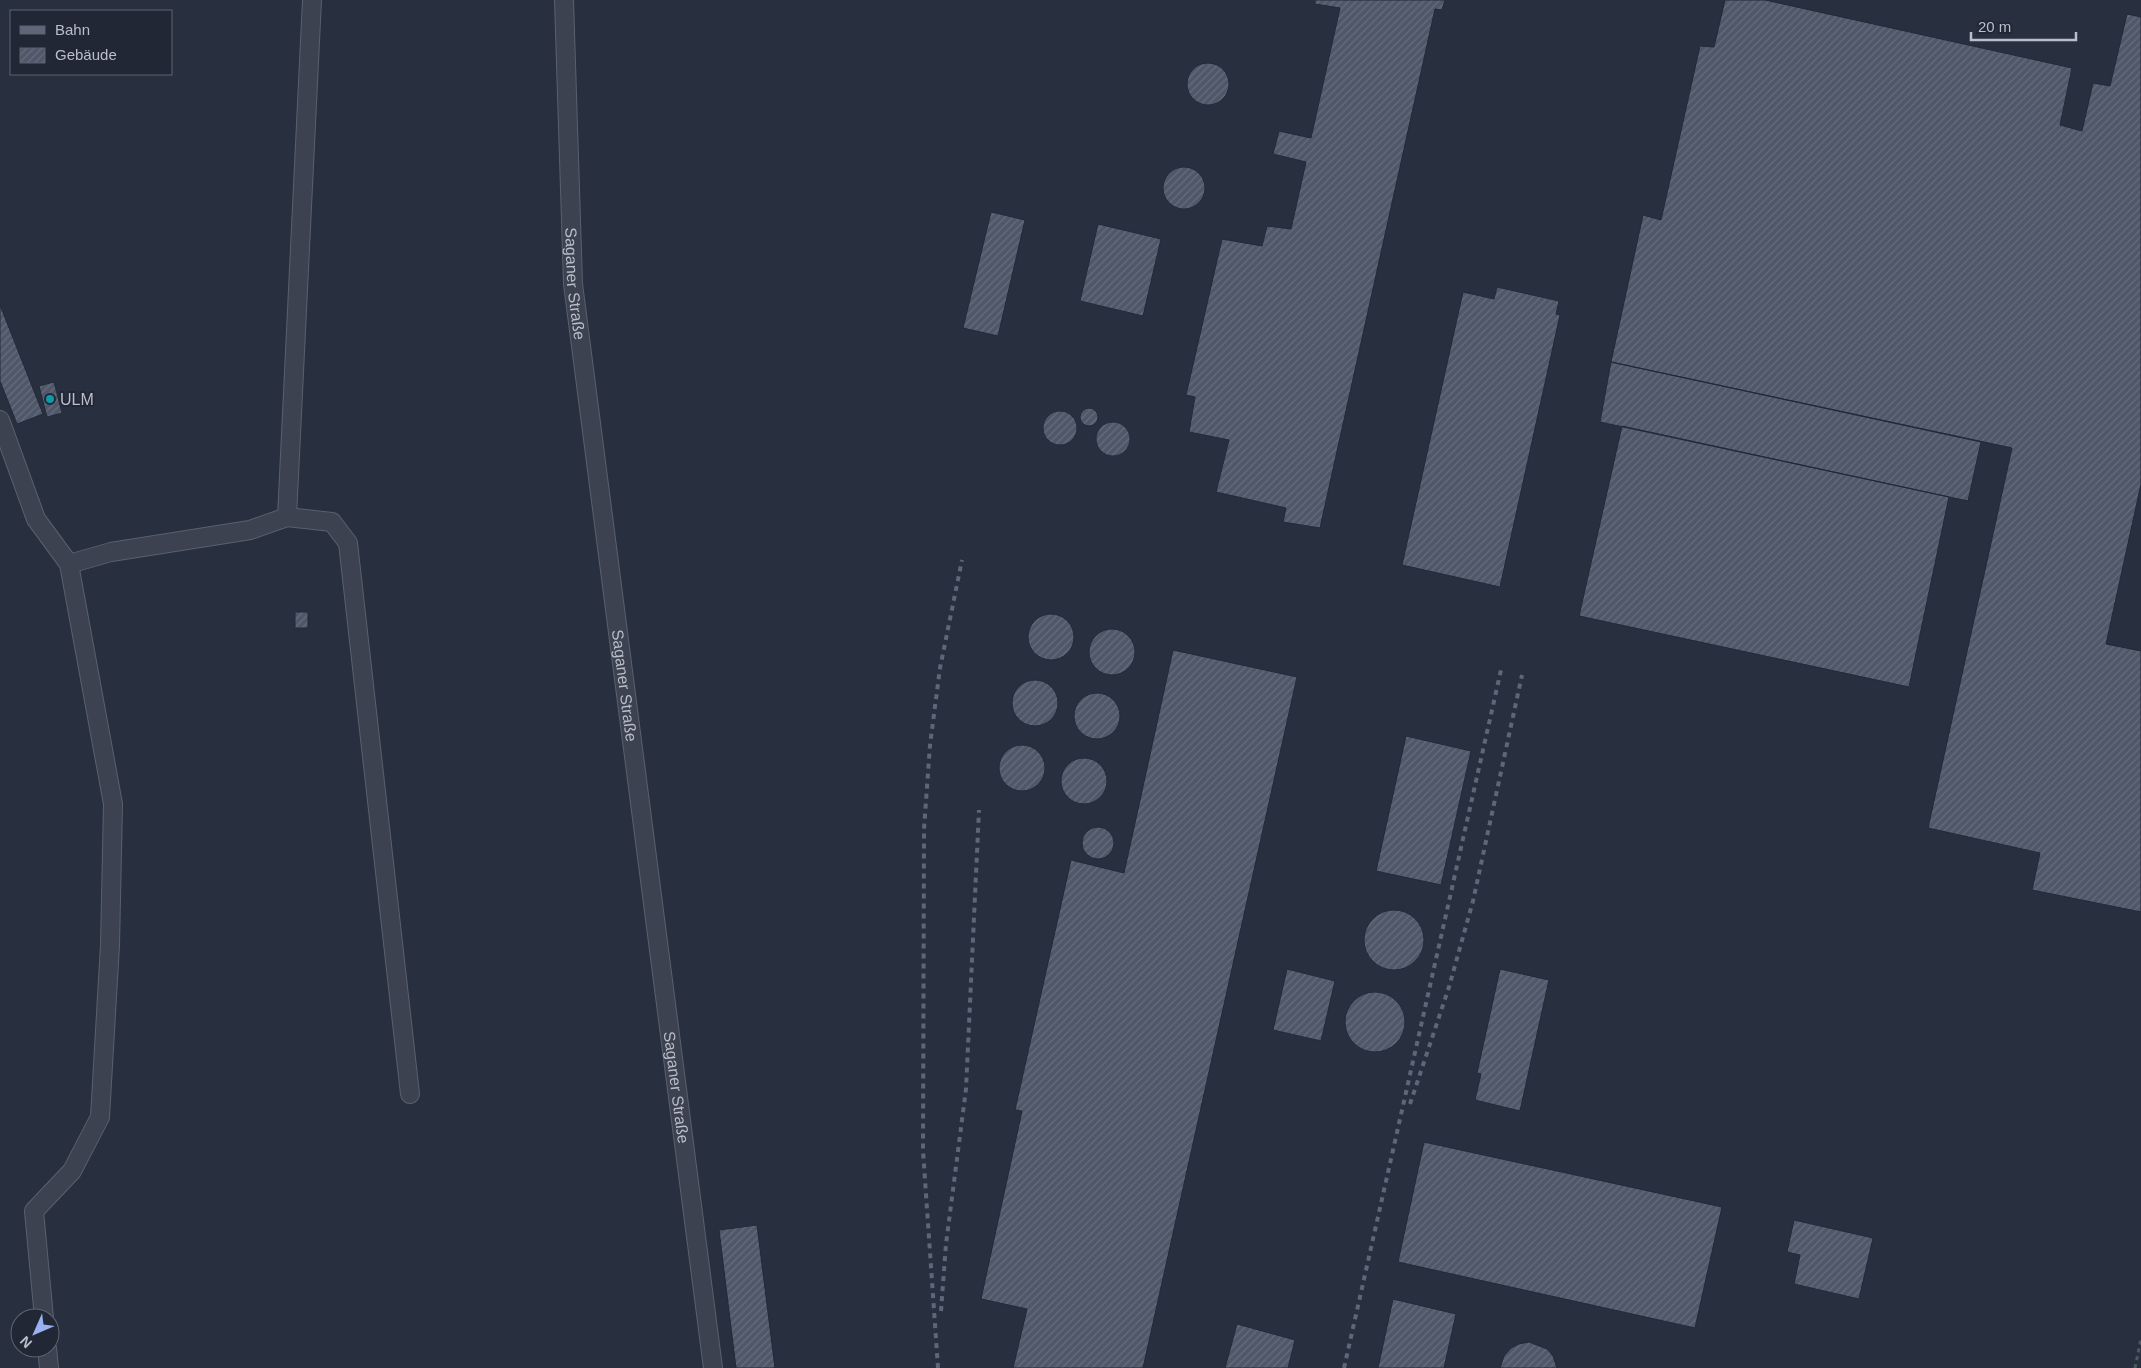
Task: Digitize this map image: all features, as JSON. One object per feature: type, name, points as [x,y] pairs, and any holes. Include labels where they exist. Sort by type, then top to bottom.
[{"type":"lane","points":[[286,516],[312,0]]},
{"type":"lane","name":"Saganer Straße","points":[[564,0],[573,284],[713,1368]]},
{"type":"lane","points":[[0,420],[36,519],[69,564],[113,804],[110,945],[100,1117],[72,1171],[34,1211],[43,1308]]},
{"type":"lane","points":[[69,564],[110,552],[250,530],[286,516],[332,522],[348,543],[410,1094]]},
{"type":"path","points":[[2134,1368],[2141,1339]]},
{"type":"building","points":[[1315,0],[1445,0],[1442,10],[1435,9],[1320,528],[1283,522],[1286,508],[1216,492],[1229,440],[1189,432],[1195,397],[1186,395],[1222,239],[1262,246],[1267,226],[1291,229],[1306,162],[1273,154],[1279,131],[1311,138],[1340,8],[1315,4]]},
{"type":"building","points":[[1725,0],[1765,0],[2072,68],[2060,125],[2082,131],[2093,83],[2110,86],[2127,14],[2141,17],[2141,484],[2106,644],[2141,651],[2141,912],[2032,890],[2040,853],[1928,828],[2012,448],[1611,362],[1643,215],[1661,220],[1700,46],[1714,47]]},
{"type":"building","points":[[1212,63],[1220,66],[1226,72],[1229,84],[1226,96],[1220,102],[1204,105],[1196,102],[1190,96],[1187,80],[1190,72],[1196,66]]},
{"type":"building","points":[[1188,167],[1196,170],[1202,176],[1205,188],[1202,200],[1196,206],[1180,209],[1172,206],[1166,200],[1163,184],[1166,176],[1172,170]]},
{"type":"building","points":[[991,212],[1025,220],[998,336],[963,328]]},
{"type":"building","points":[[1098,224],[1161,239],[1143,316],[1080,301]]},
{"type":"building","points":[[1497,287],[1559,301],[1556,314],[1560,315],[1500,587],[1402,565],[1463,292],[1494,299]]},
{"type":"building","points":[[0,305],[43,414],[17,424],[0,381]]},
{"type":"building","points":[[1611,362],[1981,442],[1968,501],[1600,422]]},
{"type":"building","name":"ULM","points":[[54,382],[62,413],[47,417],[39,386]]},
{"type":"building","points":[[1089,408],[1095,411],[1098,417],[1095,423],[1089,426],[1083,423],[1080,417],[1083,411]]},
{"type":"building","points":[[1060,411],[1072,416],[1077,428],[1072,440],[1060,445],[1048,440],[1043,428],[1048,416]]},
{"type":"building","points":[[1113,422],[1125,427],[1130,439],[1125,451],[1113,456],[1101,451],[1096,439],[1101,427]]},
{"type":"building","points":[[1622,426],[1949,497],[1909,687],[1579,616]]},
{"type":"building","points":[[295,612],[308,612],[308,628],[295,628]]},
{"type":"building","points":[[1051,614],[1064,618],[1070,624],[1074,637],[1070,650],[1064,656],[1051,660],[1038,656],[1032,650],[1028,637],[1032,624],[1038,618]]},
{"type":"building","points":[[1112,629],[1125,633],[1131,639],[1135,652],[1131,665],[1125,671],[1112,675],[1099,671],[1093,665],[1089,652],[1093,639],[1099,633]]},
{"type":"building","points":[[1173,650],[1297,677],[1143,1368],[1013,1368],[1027,1309],[981,1299],[1022,1111],[1015,1110],[1071,860],[1124,873]]},
{"type":"building","points":[[1035,680],[1048,684],[1054,690],[1058,703],[1054,716],[1048,722],[1035,726],[1022,722],[1016,716],[1012,703],[1016,690],[1022,684]]},
{"type":"building","points":[[1097,693],[1110,697],[1116,703],[1120,716],[1116,729],[1110,735],[1097,739],[1084,735],[1078,729],[1074,716],[1078,703],[1084,697]]},
{"type":"building","points":[[1406,736],[1471,751],[1441,885],[1376,871]]},
{"type":"building","points":[[1022,745],[1035,749],[1041,755],[1045,768],[1041,781],[1035,787],[1022,791],[1009,787],[1003,781],[999,768],[1003,755],[1009,749]]},
{"type":"building","points":[[1084,758],[1097,762],[1103,768],[1107,781],[1103,794],[1097,800],[1084,804],[1071,800],[1065,794],[1061,781],[1065,768],[1071,762]]},
{"type":"building","points":[[1098,827],[1110,831],[1114,843],[1110,855],[1098,859],[1086,855],[1082,843],[1086,831]]},
{"type":"building","points":[[1394,910],[1410,915],[1415,919],[1419,924],[1424,940],[1419,956],[1415,961],[1410,965],[1394,970],[1378,965],[1373,961],[1369,956],[1364,940],[1369,924],[1373,919],[1378,915]]},
{"type":"building","points":[[1287,969],[1335,981],[1321,1041],[1273,1030]]},
{"type":"building","points":[[1500,969],[1549,980],[1520,1111],[1475,1100],[1481,1074],[1477,1073]]},
{"type":"building","points":[[1375,992],[1392,997],[1400,1005],[1405,1022],[1400,1039],[1392,1047],[1375,1052],[1358,1047],[1350,1039],[1345,1022],[1350,1005],[1358,997]]},
{"type":"building","points":[[1424,1142],[1722,1207],[1695,1328],[1398,1262]]},
{"type":"building","points":[[1794,1220],[1873,1238],[1859,1299],[1794,1284],[1800,1255],[1787,1252]]},
{"type":"building","points":[[757,1225],[775,1368],[736,1368],[719,1230]]},
{"type":"building","points":[[1393,1299],[1456,1314],[1444,1368],[1378,1368]]},
{"type":"building","points":[[1237,1324],[1295,1340],[1288,1368],[1225,1368]]},
{"type":"building","points":[[1529,1342],[1547,1349],[1553,1356],[1557,1368],[1500,1368],[1504,1356],[1511,1348]]},
{"type":"railway","points":[[938,1368],[923,1151],[924,829],[930,745],[940,668],[962,560]]},
{"type":"railway","points":[[1344,1368],[1501,670]]},
{"type":"railway","points":[[1410,1104],[1449,987],[1473,901],[1522,675]]},
{"type":"railway","points":[[941,1311],[946,1244],[966,1089],[979,810]]},
{"type":"place","name":"ULM","points":[[50,399]]}]
